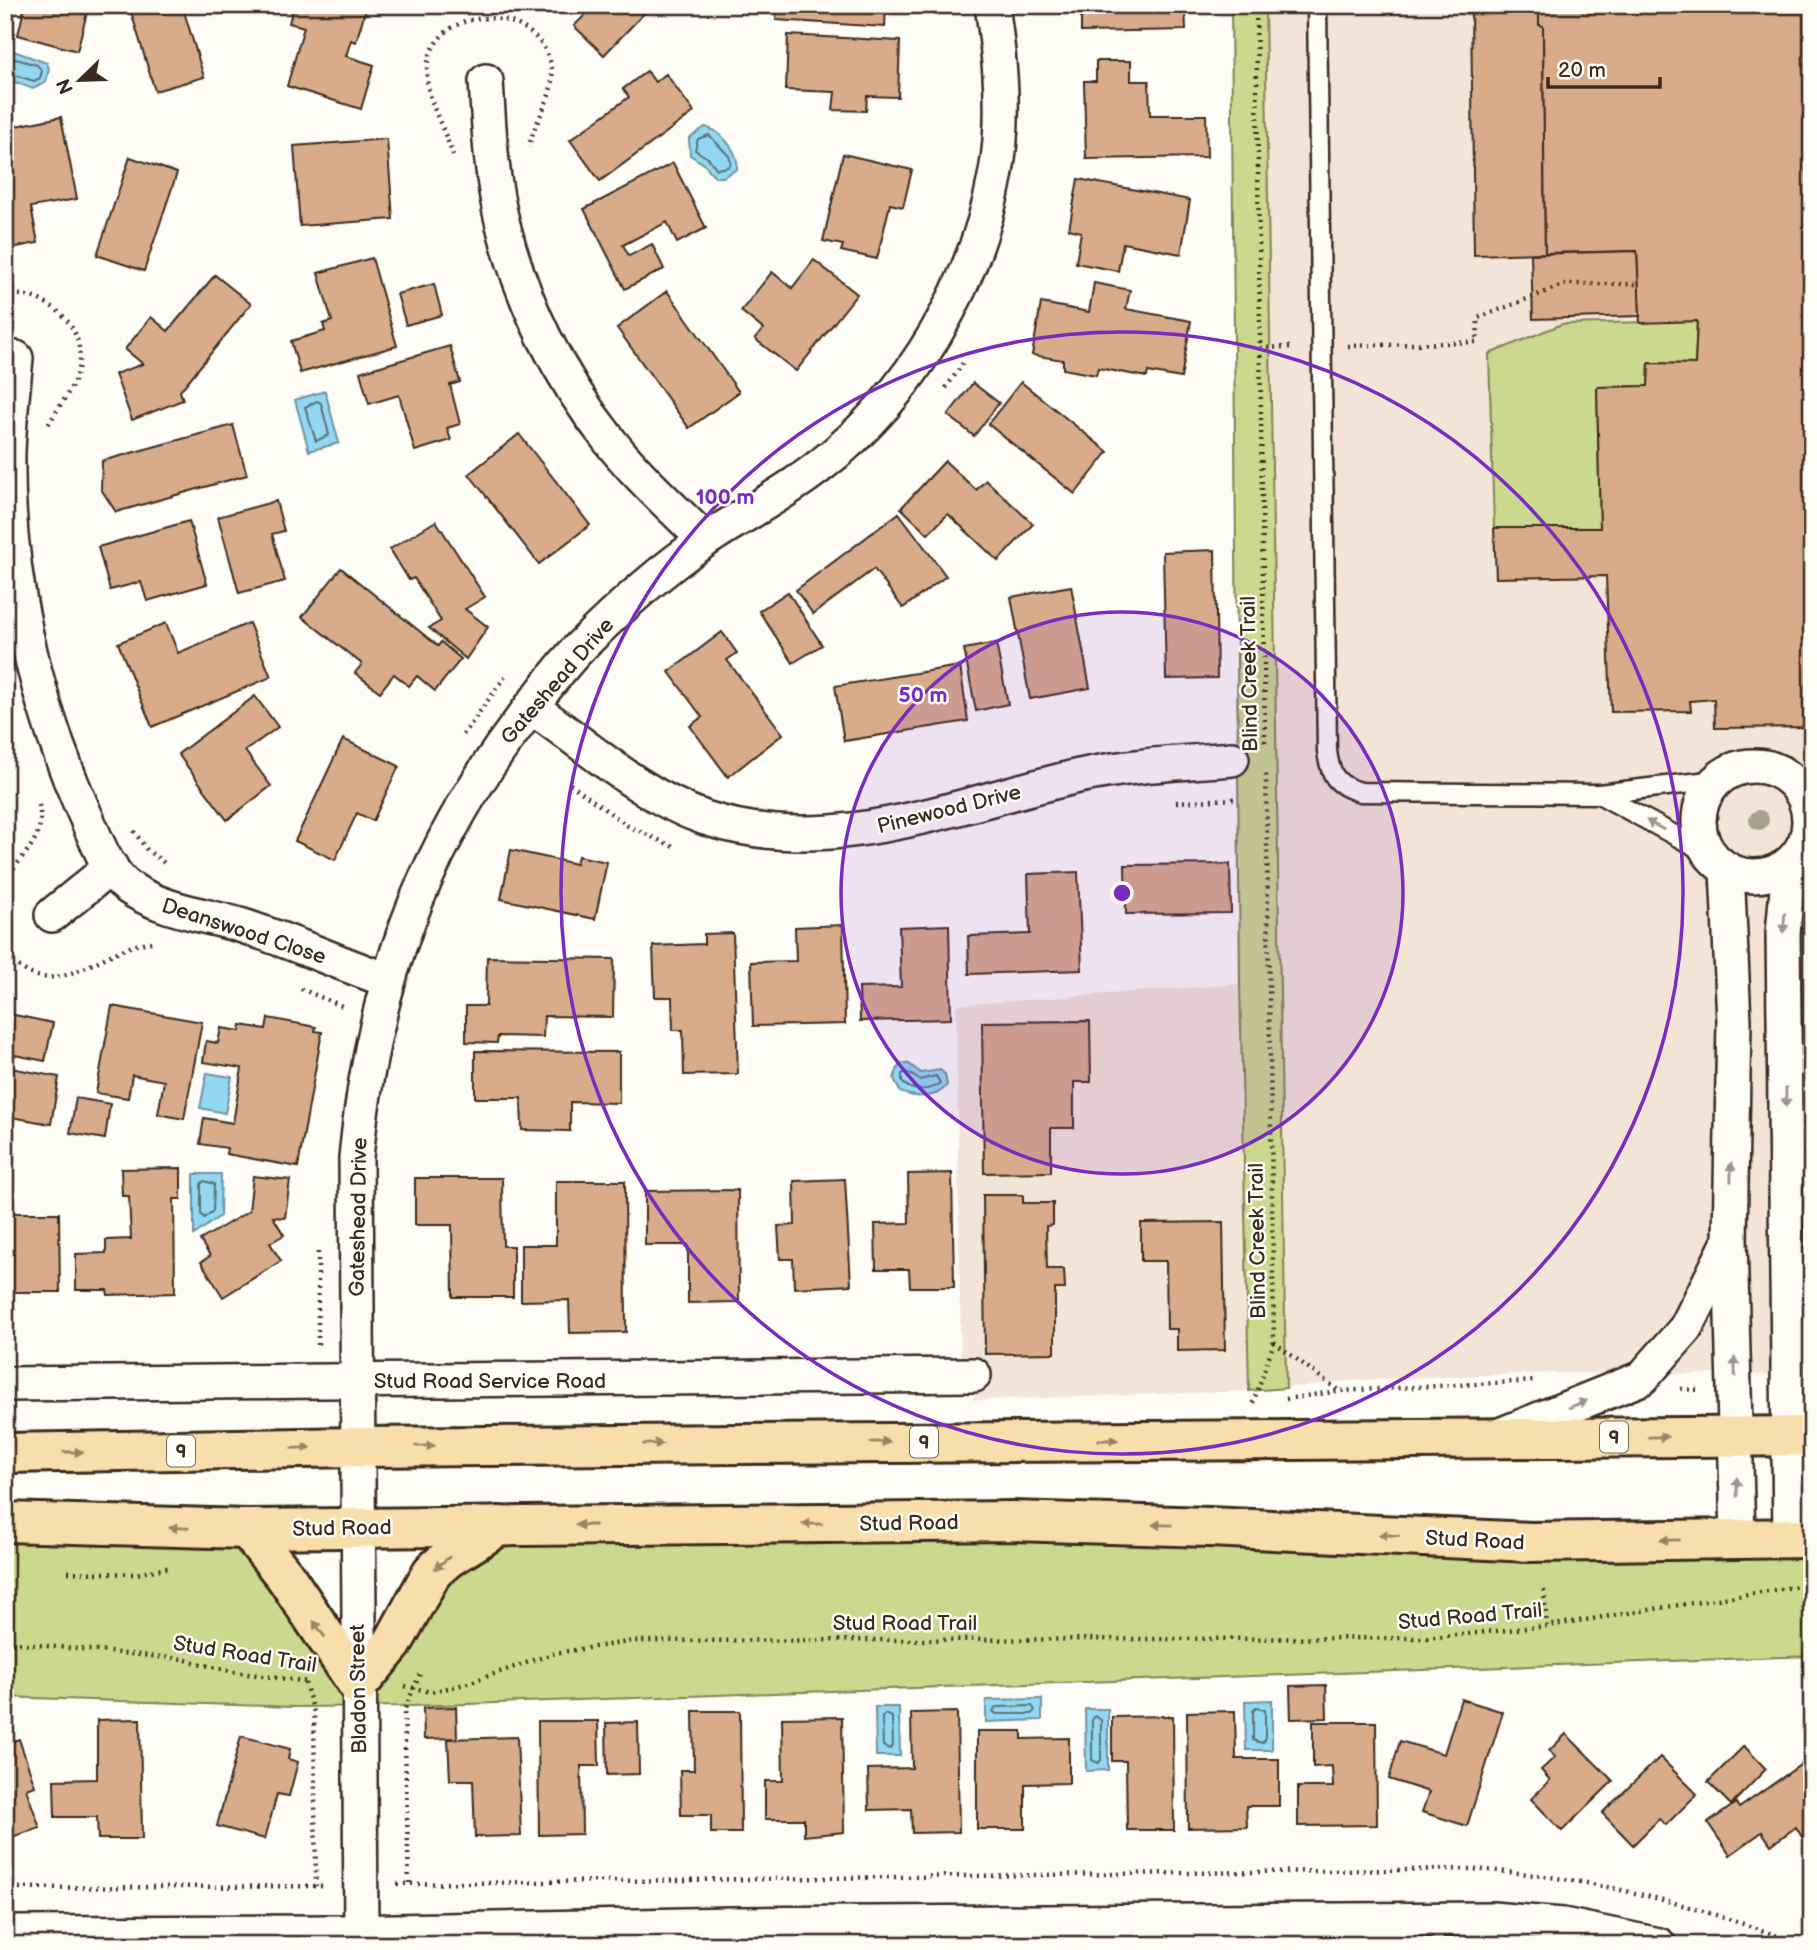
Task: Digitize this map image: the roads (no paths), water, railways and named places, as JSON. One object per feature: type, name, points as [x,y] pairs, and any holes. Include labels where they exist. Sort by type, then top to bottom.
[{"type":"main road","name":"9","points":[[5,1453],[357,1447],[1800,1436]]},
{"type":"main road","name":"Stud Road","points":[[5,1522],[247,1529],[1012,1521],[1531,1542],[1801,1538]]},
{"type":"main road","points":[[247,1529],[285,1576],[358,1685],[393,1643],[432,1572],[448,1558],[499,1526]]},
{"type":"street","name":"Gateshead Drive","points":[[357,1447],[356,1157],[361,1112],[387,980],[402,932],[453,819],[480,773],[580,647],[623,606],[705,540],[820,466],[847,443],[899,386],[941,324],[971,258],[996,171],[1001,116],[1000,65],[992,5]]},
{"type":"street","points":[[486,82],[491,154],[503,225],[528,301],[547,342],[565,376],[610,442],[705,540]]},
{"type":"street","name":"Deanswood Close","points":[[16,358],[8,452],[13,555],[24,620],[56,742],[83,810],[111,867],[125,885],[148,900],[264,933],[387,980]]},
{"type":"street","name":"Pinewood Drive","points":[[531,707],[644,789],[678,807],[724,822],[787,832],[842,832],[891,826],[1082,775],[1232,758]]},
{"type":"street","points":[[1719,862],[1741,874],[1764,875],[1785,867],[1796,857],[1805,843],[1810,825],[1802,794],[1802,782],[1755,766],[1731,771],[1717,780],[1707,793],[1699,825],[1719,862],[1734,1021],[1730,1240],[1738,1539]]},
{"type":"street","points":[[1796,857],[1787,889],[1783,933],[1789,1293],[1800,1436],[1801,1538]]},
{"type":"street","points":[[52,915],[111,867]]},
{"type":"street","points":[[1492,1438],[1642,1378],[1686,1328],[1730,1240]]},
{"type":"street","points":[[1789,1293],[1812,1328]]},
{"type":"street","name":"Stud Road Service Road","points":[[5,1384],[974,1376]]},
{"type":"street","name":"Bladon Street","points":[[357,1447],[361,1931]]},
{"type":"street","points":[[5,1933],[361,1931],[579,1936],[1099,1934],[1492,1920],[1563,1925],[1646,1943]]},
{"type":"lane","points":[[1317,5],[1324,347],[1327,751],[1334,780],[1346,789],[1361,792],[1599,794],[1717,780]]},
{"type":"lane","points":[[1599,794],[1719,862]]},
{"type":"water","points":[[5,50],[47,63],[49,69],[46,82],[33,89],[5,78]]},
{"type":"water","points":[[705,127],[723,137],[736,156],[737,169],[723,177],[715,177],[704,164],[690,155],[689,138]]},
{"type":"water","points":[[325,391],[339,443],[309,451],[295,400]]},
{"type":"water","points":[[900,1063],[909,1064],[921,1073],[940,1070],[945,1074],[947,1085],[932,1095],[913,1096],[900,1092],[894,1078]]},
{"type":"water","points":[[207,1073],[232,1077],[225,1113],[200,1108]]},
{"type":"water","points":[[194,1174],[221,1174],[220,1216],[194,1235]]},
{"type":"water","points":[[1042,1699],[1042,1720],[986,1722],[986,1700]]},
{"type":"water","points":[[1272,1700],[1272,1750],[1246,1750],[1245,1701]]},
{"type":"water","points":[[875,1707],[899,1707],[900,1756],[876,1756]]},
{"type":"water","points":[[1085,1709],[1108,1709],[1108,1770],[1086,1771]]}]
